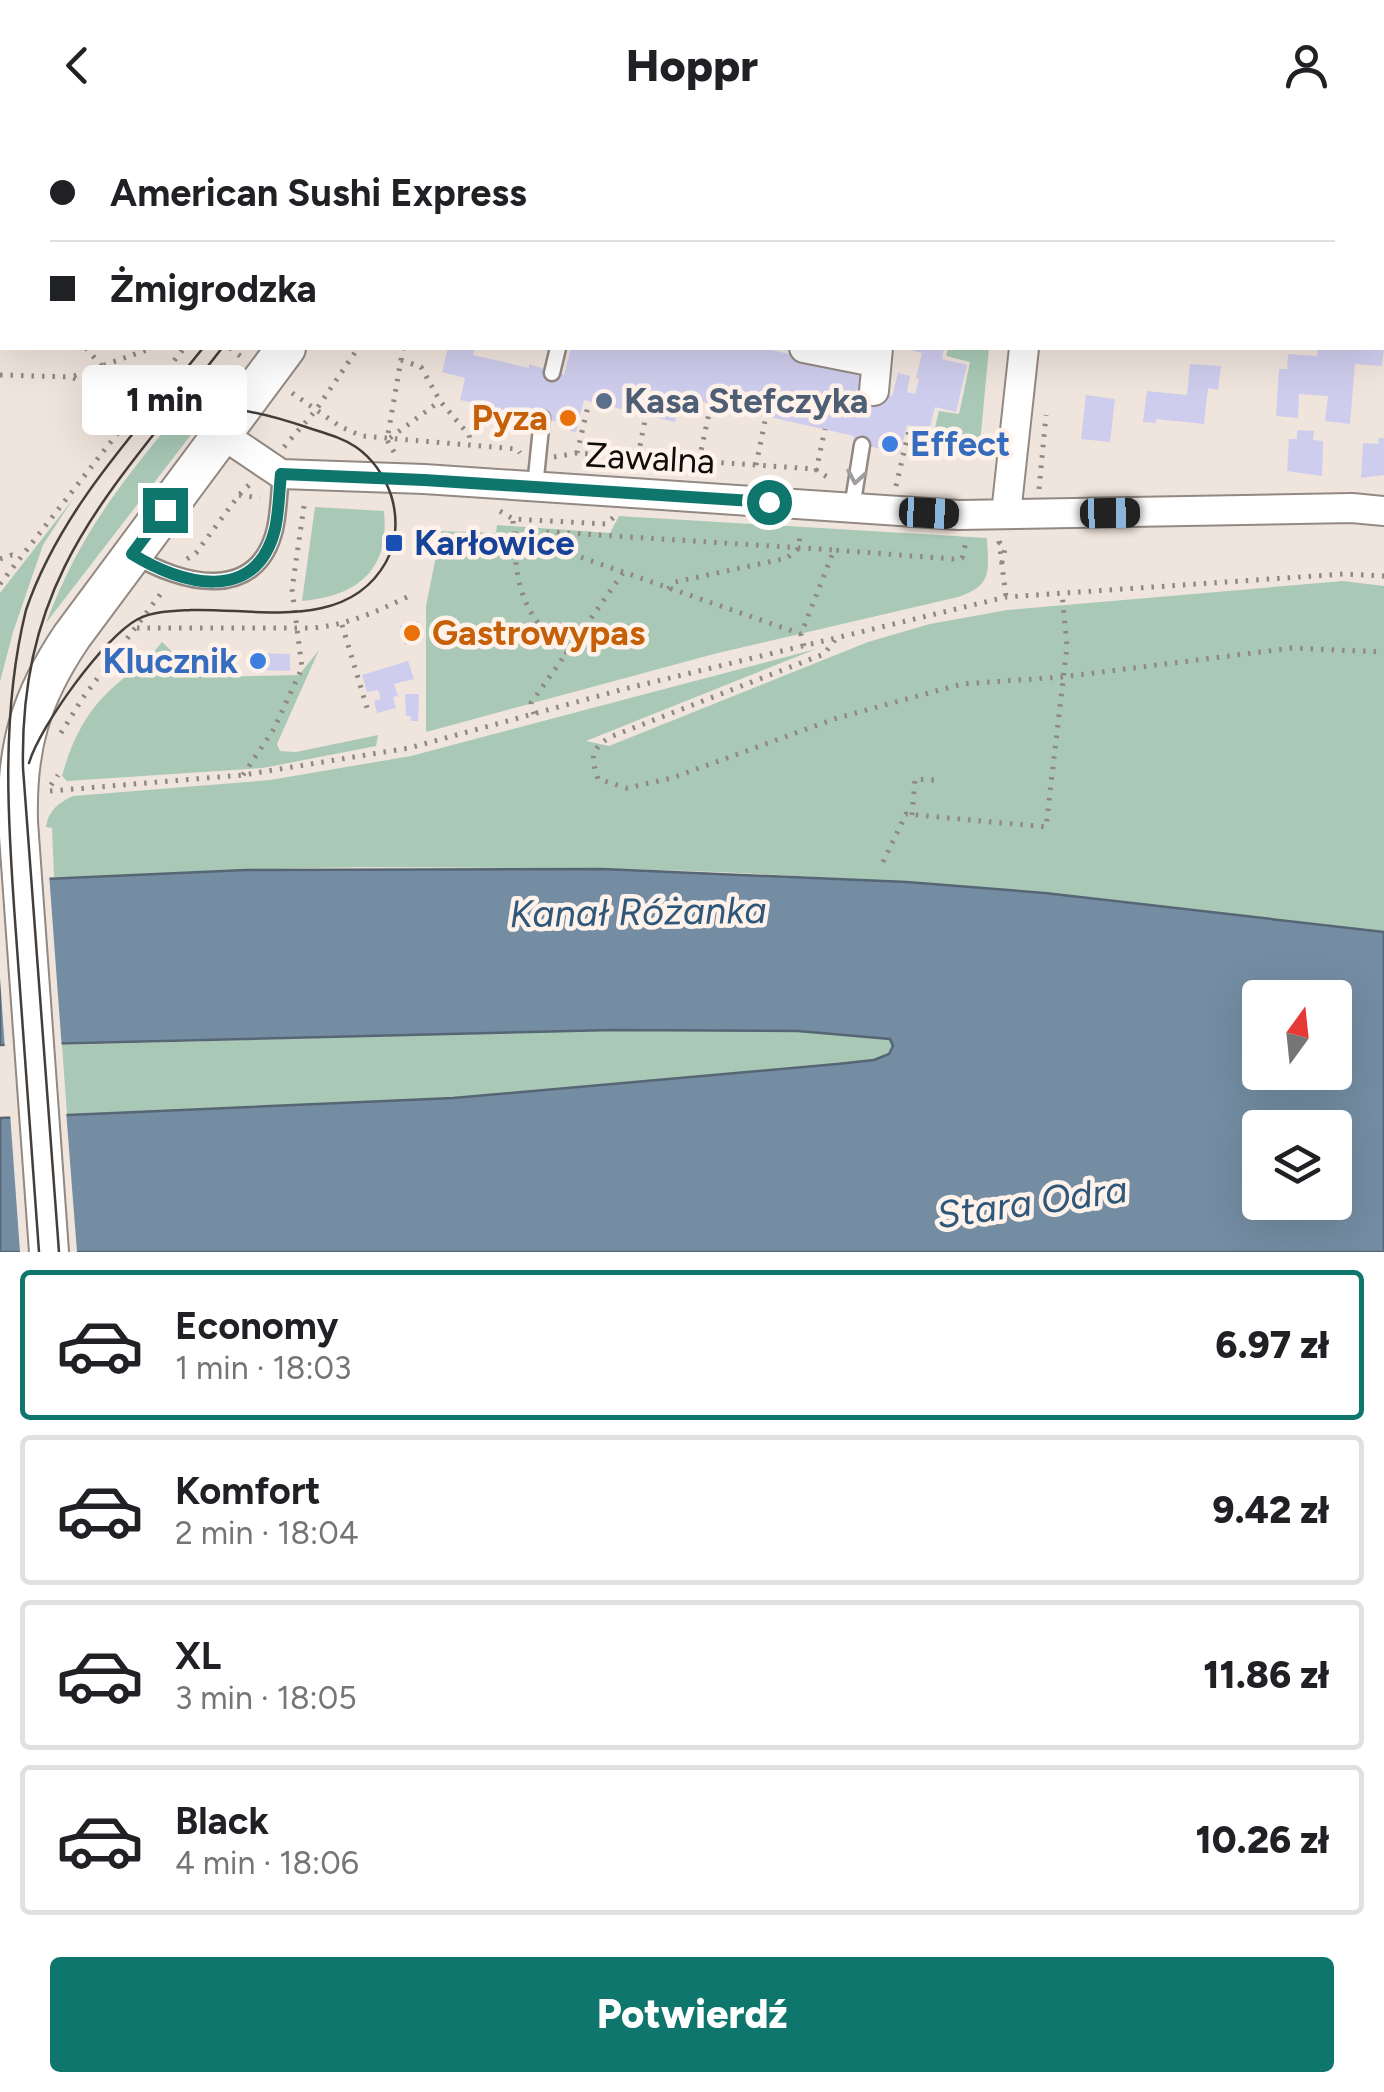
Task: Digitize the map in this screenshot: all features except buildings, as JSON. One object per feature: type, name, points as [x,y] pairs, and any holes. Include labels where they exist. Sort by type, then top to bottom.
[{"type":"street","points":[[49,1252],[21,867],[26,724],[46,678],[72,636],[285,350]]},
{"type":"street","points":[[825,350],[876,355],[874,391]]},
{"type":"street","points":[[1006,514],[1024,350]]},
{"type":"street","points":[[223,435],[282,461]]},
{"type":"street","name":"Zawalna","points":[[282,461],[536,488],[852,508],[1006,514],[1352,508],[1384,511]]},
{"type":"lane","points":[[552,373],[558,350]]},
{"type":"lane","points":[[536,488],[542,418]]},
{"type":"lane","points":[[852,508],[862,445]]},
{"type":"lane","points":[[132,554],[152,567],[186,580],[218,582],[240,576],[255,565],[274,532],[282,461]]},
{"type":"path","points":[[71,377],[128,401],[88,350]]},
{"type":"path","points":[[0,375],[71,377],[147,350]]},
{"type":"path","points":[[0,584],[182,350]]},
{"type":"path","points":[[282,461],[357,350]]},
{"type":"path","points":[[387,440],[403,350]]},
{"type":"path","points":[[401,360],[420,367],[440,401],[469,435],[471,445]]},
{"type":"path","points":[[288,390],[352,432],[387,440],[517,449],[523,457],[577,453],[816,470],[834,481]]},
{"type":"path","points":[[387,440],[440,401]]},
{"type":"path","points":[[577,453],[589,402]]},
{"type":"path","points":[[699,461],[710,404]]},
{"type":"path","points":[[1046,496],[1039,488],[1047,410]]},
{"type":"path","points":[[638,456],[646,415]]},
{"type":"path","points":[[756,465],[766,416]]},
{"type":"path","points":[[896,486],[910,426]]},
{"type":"path","points":[[816,470],[824,430]]},
{"type":"path","points":[[196,553],[238,495],[248,488]]},
{"type":"path","points":[[243,775],[274,729],[302,668],[292,589],[306,496]]},
{"type":"path","points":[[513,520],[522,596],[530,616],[567,652]]},
{"type":"path","points":[[668,588],[675,582],[787,558],[799,548],[801,524]]},
{"type":"path","points":[[709,542],[710,530]]},
{"type":"path","points":[[514,534],[552,532],[962,558],[967,534]]},
{"type":"path","points":[[514,534],[800,634]]},
{"type":"path","points":[[850,551],[852,540]]},
{"type":"path","points":[[999,542],[1006,549],[1001,565],[1006,597]]},
{"type":"path","points":[[804,646],[800,634],[834,550]]},
{"type":"path","points":[[0,559],[12,555],[19,558]]},
{"type":"path","points":[[534,714],[531,704],[623,573]]},
{"type":"path","points":[[23,765],[46,792],[243,775],[410,748],[1006,597],[1344,574],[1384,576]]},
{"type":"path","points":[[883,862],[906,814],[1046,827],[1067,646],[1062,593]]},
{"type":"path","points":[[60,736],[82,699],[160,596]]},
{"type":"path","points":[[137,628],[298,629],[342,625],[407,596]]},
{"type":"path","points":[[342,625],[368,711]]},
{"type":"path","points":[[837,638],[824,654],[610,737],[595,746],[591,757],[598,779],[627,788],[672,778],[837,718],[962,684],[1292,648],[1384,652]]},
{"type":"path","points":[[912,814],[915,779],[934,780]]},
{"type":"green space","points":[[948,350],[989,350],[980,444],[934,432],[939,411],[959,414],[970,362],[946,356]]},
{"type":"green space","points":[[207,414],[46,623],[84,542],[130,474],[168,426],[177,420]]},
{"type":"green space","points":[[73,499],[43,545],[0,682],[0,593]]},
{"type":"green space","points":[[315,507],[384,511],[382,549],[366,576],[354,586],[302,601]]},
{"type":"green space","points":[[619,516],[987,538],[988,568],[978,587],[958,597],[714,654],[426,732],[426,606],[441,531],[496,533],[497,525],[610,533]]},
{"type":"green space","points":[[1343,581],[1384,586],[1384,932],[992,890],[698,871],[332,868],[54,877],[52,828],[46,827],[47,821],[55,808],[73,796],[270,780],[411,756],[816,649],[586,741],[609,746],[868,642],[930,624],[1007,610]]},
{"type":"green space","points":[[162,642],[186,665],[212,677],[299,675],[319,650],[277,744],[280,751],[296,752],[378,735],[376,746],[263,768],[67,781],[62,776],[86,720],[100,700]]},
{"type":"green space","points":[[612,1030],[798,1031],[891,1039],[893,1046],[889,1054],[874,1060],[453,1098],[67,1115],[62,1045]]},
{"type":"water","points":[[602,869],[907,882],[1045,893],[1384,932],[1384,1252],[0,1252],[0,1118],[453,1098],[874,1060],[889,1054],[893,1046],[890,1039],[798,1031],[612,1030],[0,1045],[0,881],[246,870]]},
{"type":"pier","points":[[49,873],[62,1050],[5,1050],[0,876]]},
{"type":"pier","points":[[66,1110],[77,1252],[20,1252],[10,1113]]},
{"type":"tram line","points":[[39,1252],[9,812],[9,730],[18,650],[26,610],[59,538],[127,440],[201,350]]},
{"type":"tram line","points":[[59,1252],[23,768],[26,700],[37,640],[55,587],[80,538],[110,492],[220,350]]},
{"type":"tram line","points":[[29,763],[46,727],[75,684],[108,644],[138,619],[177,611],[299,612],[325,607],[348,599],[369,584],[390,554],[395,529],[391,495],[373,462],[350,444],[254,412],[202,410],[166,418]]},
{"type":"place","name":"Kasa Stefczyka","points":[[604,401]]},
{"type":"place","name":"Pyza","points":[[568,418]]},
{"type":"place","name":"Effect","points":[[890,444]]},
{"type":"place","name":"Karłowice","points":[[394,543]]},
{"type":"place","name":"Gastrowypas","points":[[412,633]]},
{"type":"place","name":"Klucznik","points":[[258,661]]},
{"type":"route","points":[[165,510],[132,554],[180,579],[218,582],[240,576],[264,553],[274,532],[281,474],[769,502]]},
{"type":"water label","name":"Kanał Różanka","points":[[638,912]]},
{"type":"water label","name":"Stara Odra","points":[[1032,1202]]}]
